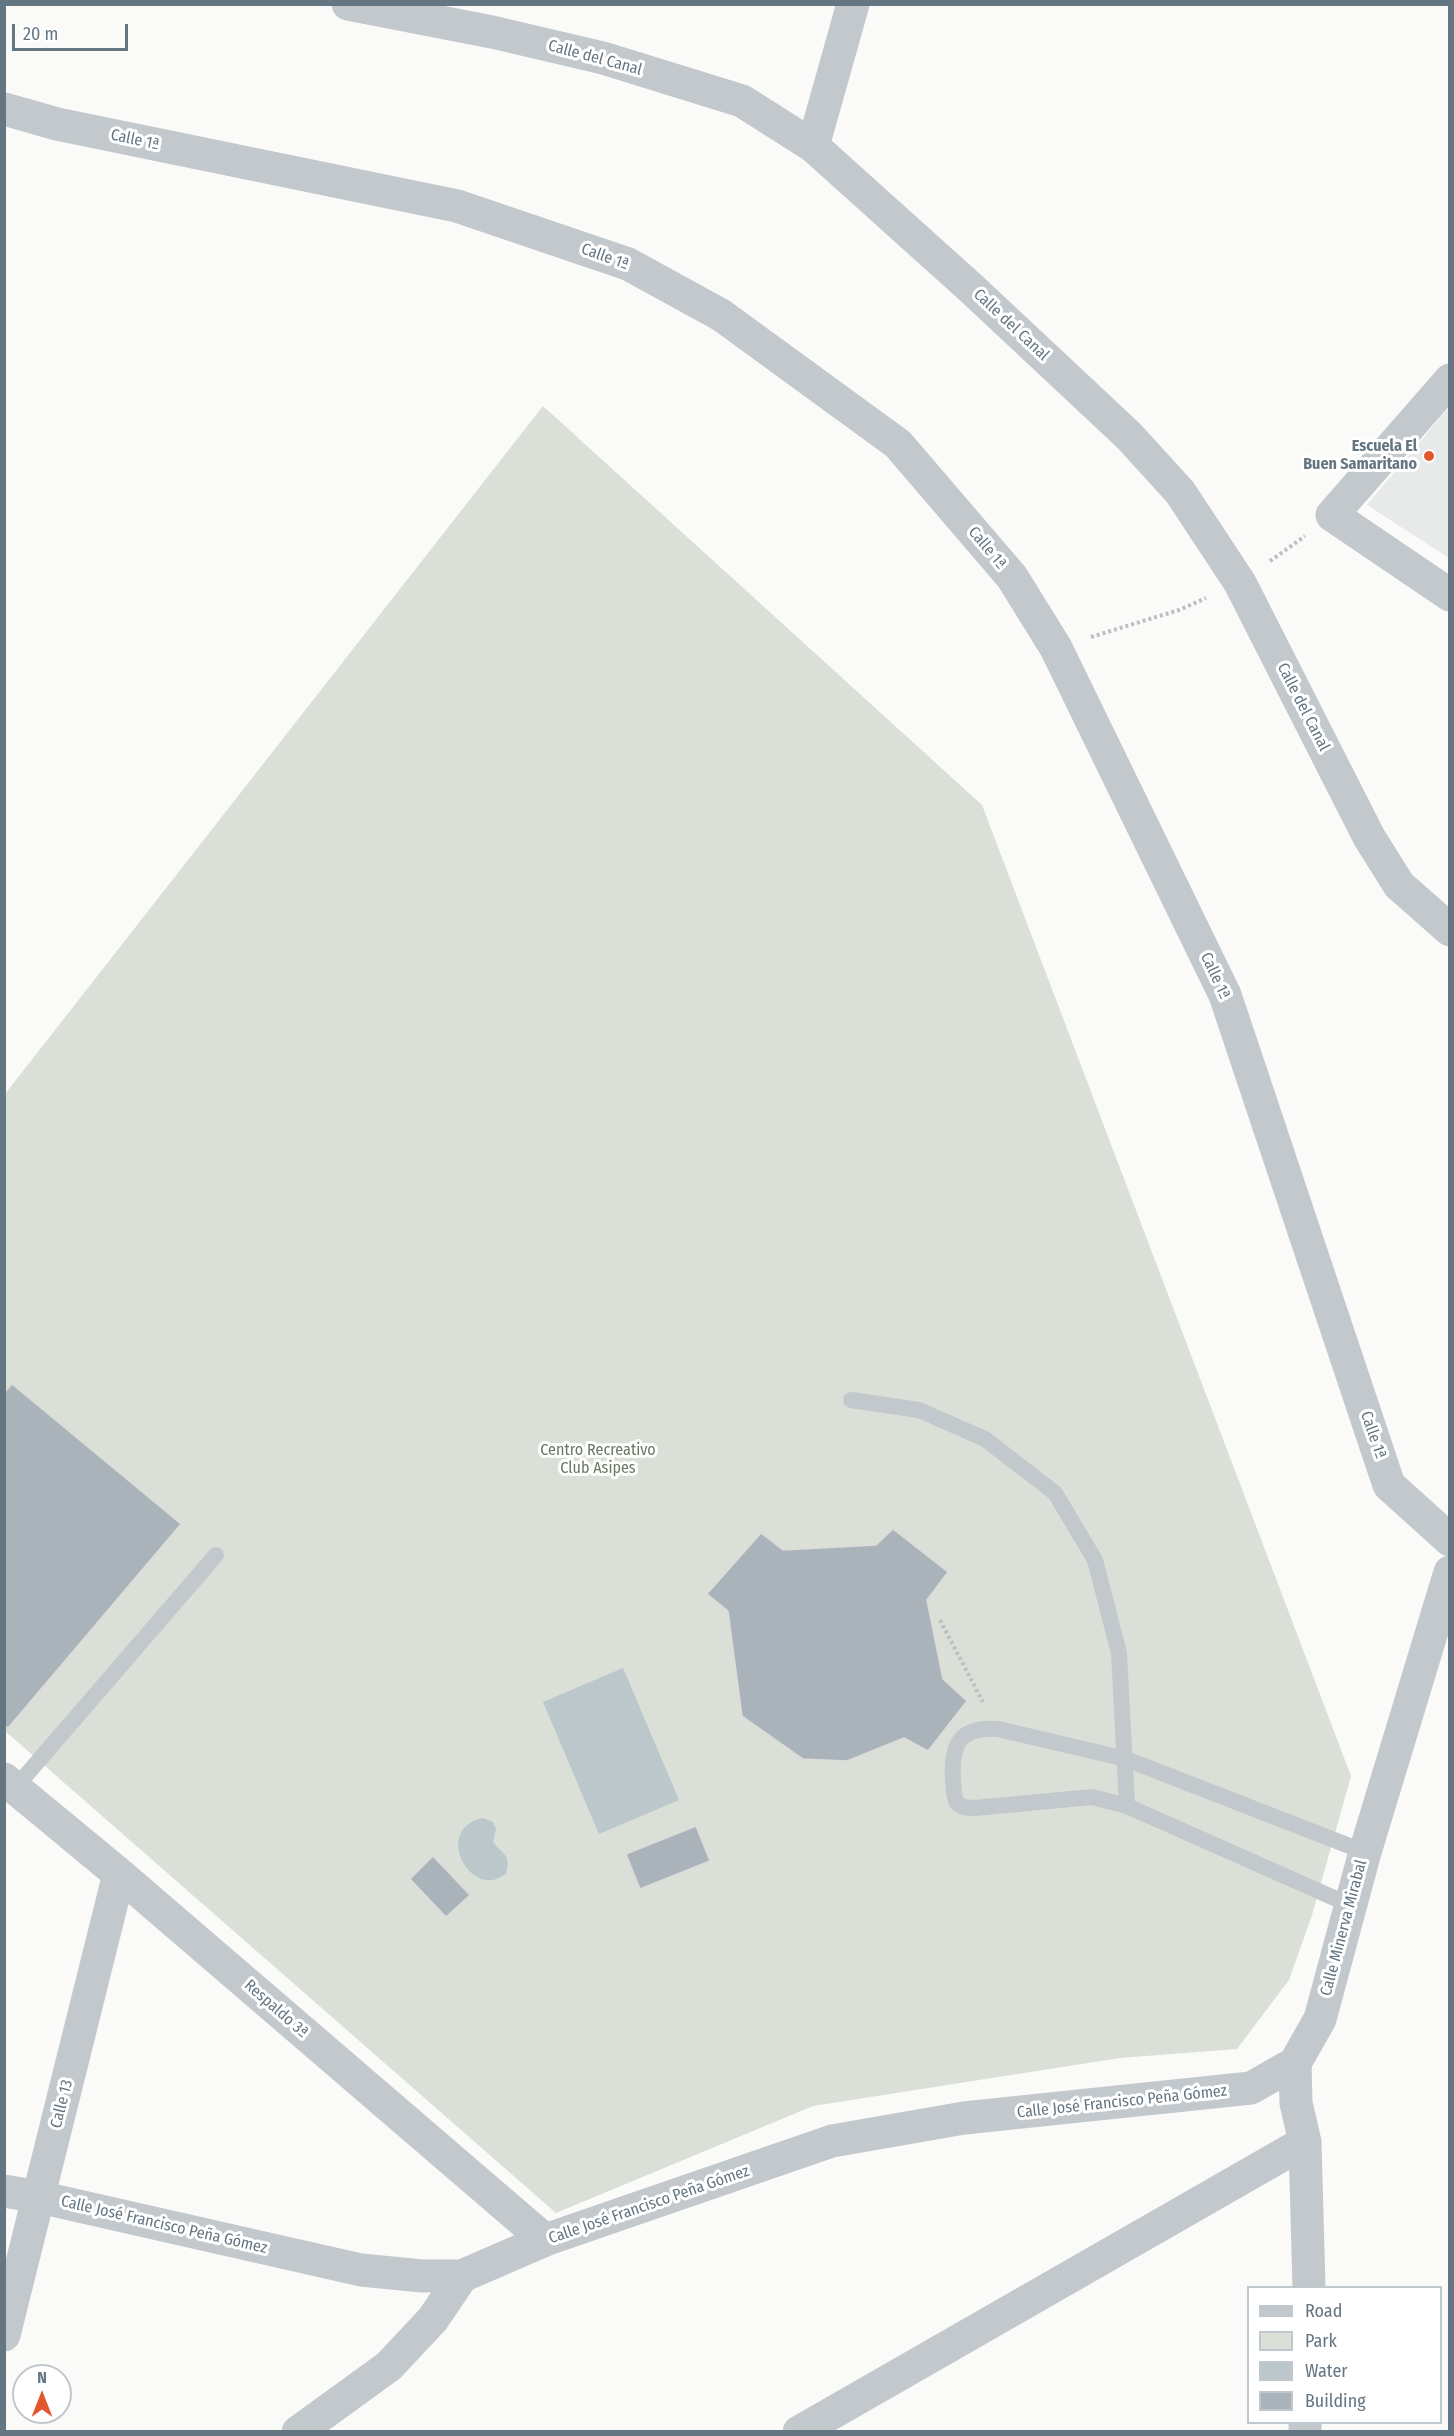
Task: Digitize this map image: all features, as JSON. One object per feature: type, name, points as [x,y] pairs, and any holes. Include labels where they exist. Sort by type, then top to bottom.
[{"type":"street","name":"Calle del Canal","points":[[348,4],[492,32],[603,58],[742,101],[813,146],[972,289],[1129,436],[1180,492],[1240,583],[1369,837],[1399,885],[1449,930]]},
{"type":"street","points":[[813,146],[853,4]]},
{"type":"street","name":"Calle 1ª","points":[[4,110],[57,124],[457,206],[628,264],[721,315],[898,444],[1012,577],[1056,648],[1225,995],[1389,1485],[1449,1540]]},
{"type":"street","points":[[1449,380],[1332,515],[1449,595]]},
{"type":"street","name":"Calle Minerva Mirabal","points":[[1295,2063],[1320,2019],[1365,1852],[1449,1572]]},
{"type":"street","name":"Respaldo 3ª","points":[[10,1783],[545,2240]]},
{"type":"street","name":"Calle 13","points":[[4,2335],[119,1874]]},
{"type":"street","points":[[1295,2063],[1296,2103],[1305,2142],[1309,2286]]},
{"type":"street","name":"Calle José Francisco Peña Gómez","points":[[4,2191],[361,2270],[422,2276],[462,2276],[545,2240],[832,2141],[964,2118],[1251,2088],[1295,2063]]},
{"type":"street","points":[[799,2432],[1305,2142]]},
{"type":"street","points":[[298,2432],[389,2366],[433,2319],[462,2276]]},
{"type":"lane","points":[[851,1400],[919,1410],[985,1439],[1055,1493],[1095,1560],[1119,1653],[1127,1806]]},
{"type":"lane","points":[[10,1783],[216,1555]]},
{"type":"lane","points":[[1350,1905],[1127,1806],[1092,1797],[975,1808],[963,1807],[956,1802],[954,1792],[952,1765],[954,1751],[960,1739],[967,1732],[982,1727],[1126,1760],[1365,1852]]},
{"type":"path","points":[[1240,583],[1332,515]]},
{"type":"path","points":[[1056,648],[1179,610],[1210,596]]},
{"type":"path","points":[[940,1620],[998,1729]]},
{"type":"shaded area","name":"Escuela El Buen Samaritano","points":[[1449,407],[1450,558],[1367,505]]},
{"type":"green space","name":"Centro Recreativo Club Asipes","points":[[543,406],[982,805],[1351,1776],[1312,1915],[1289,1980],[1237,2049],[1120,2058],[813,2106],[556,2213],[5,1731],[5,1094]]},
{"type":"water","points":[[623,1668],[679,1800],[599,1834],[543,1702]]},
{"type":"water","points":[[483,1818],[493,1822],[496,1829],[493,1842],[506,1856],[508,1863],[506,1874],[493,1880],[482,1879],[473,1874],[460,1855],[458,1843],[461,1833],[469,1824]]},
{"type":"building","points":[[12,1384],[181,1524],[8,1728],[4,1725],[4,1393]]},
{"type":"building","points":[[893,1529],[948,1572],[927,1600],[943,1679],[967,1701],[928,1751],[904,1738],[847,1761],[803,1759],[742,1716],[728,1611],[707,1594],[761,1533],[783,1550],[876,1545]]},
{"type":"building","points":[[696,1826],[710,1861],[640,1889],[626,1854]]},
{"type":"building","points":[[433,1856],[470,1895],[446,1917],[410,1879]]},
{"type":"place","name":"Escuela El Buen Samaritano","points":[[1429,456]]}]
